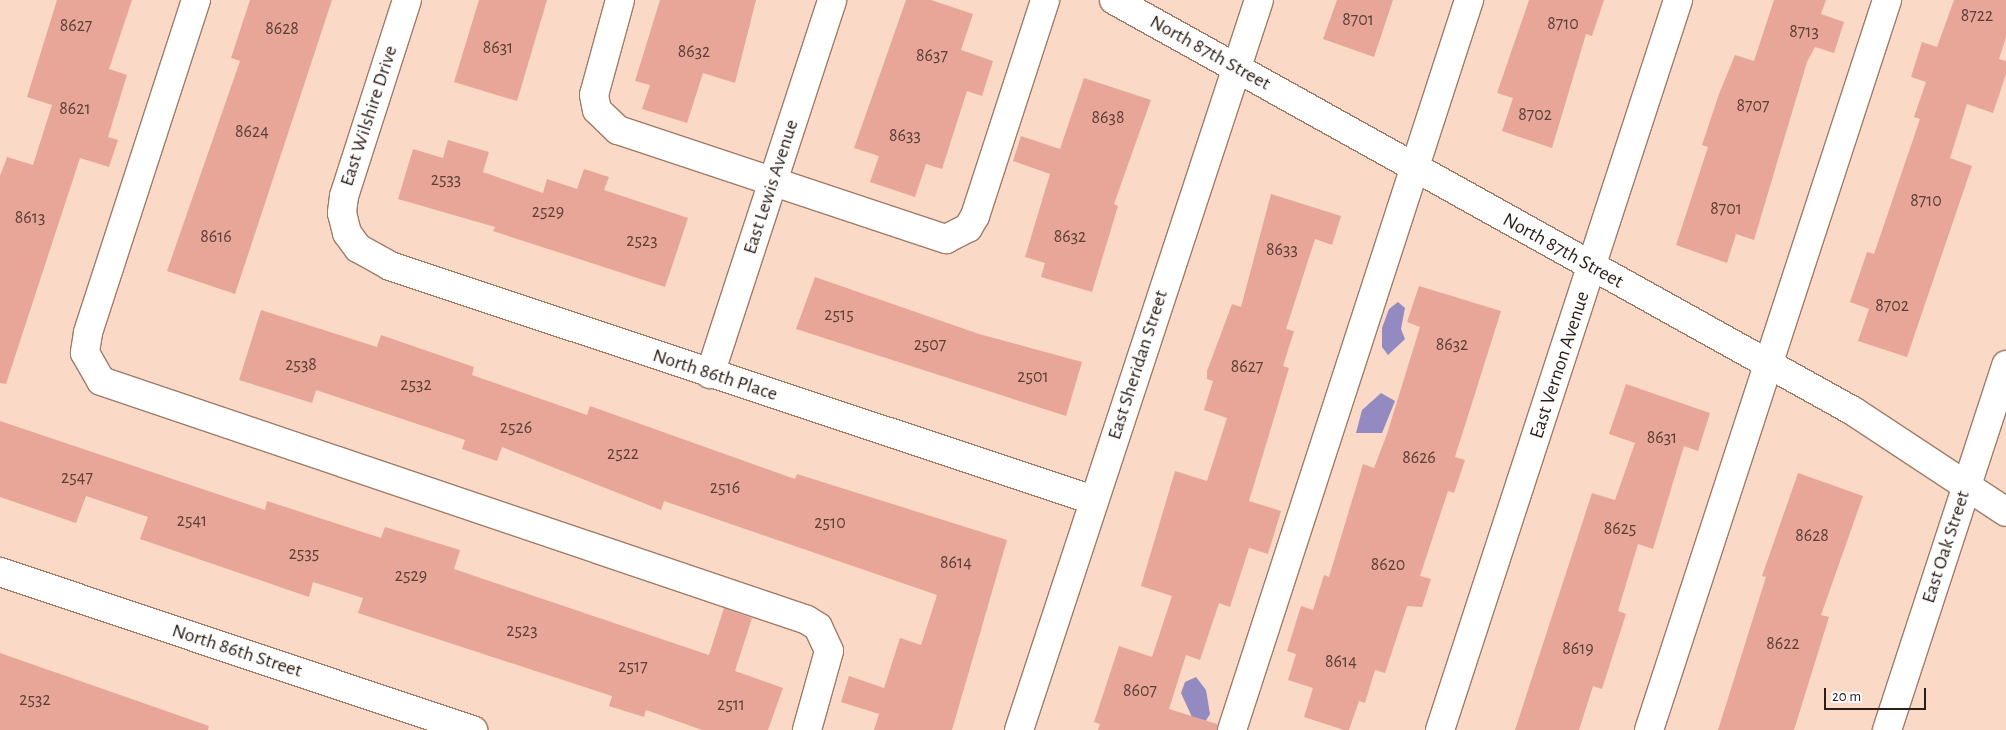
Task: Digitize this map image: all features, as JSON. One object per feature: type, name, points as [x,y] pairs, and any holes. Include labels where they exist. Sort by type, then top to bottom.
[{"type":"street","points":[[196,0],[88,333],[85,353],[100,382],[807,620],[818,627],[829,651],[807,730]]},
{"type":"street","name":"East Wilshire Drive","points":[[347,233],[342,213],[349,174],[407,0]]},
{"type":"street","points":[[620,0],[595,80],[597,110],[606,122],[618,130],[934,236],[959,235],[975,216],[1045,0]]},
{"type":"street","name":"East Lewis Avenue","points":[[710,374],[832,0]]},
{"type":"street","name":"North 87th Street","points":[[1114,0],[1853,412],[2006,512]]},
{"type":"street","name":"East Sheridan Street","points":[[1020,730],[1093,500],[1259,0]]},
{"type":"street","points":[[1232,730],[1469,0]]},
{"type":"street","name":"East Vernon Avenue","points":[[1440,730],[1678,0]]},
{"type":"street","points":[[1649,730],[1887,0]]},
{"type":"street","name":"North 86th Place","points":[[347,233],[358,248],[390,266],[1093,500]]},
{"type":"street","name":"East Oak Street","points":[[1887,730],[2006,365]]},
{"type":"street","name":"North 86th Street","points":[[0,572],[473,730]]},
{"type":"shaded area","points":[[1398,302],[1405,308],[1401,329],[1405,339],[1388,355],[1382,347],[1382,328],[1389,309]]},
{"type":"shaded area","points":[[1381,393],[1395,401],[1382,433],[1356,433],[1362,410]]},
{"type":"shaded area","points":[[1196,677],[1206,690],[1210,714],[1205,722],[1192,717],[1181,693],[1185,682]]},
{"type":"building","points":[[57,0],[132,0],[109,69],[127,75],[108,137],[118,140],[109,167],[80,158],[6,384],[0,383],[0,176],[7,157],[33,165],[52,105],[27,97]]},
{"type":"building","points":[[250,0],[332,0],[235,294],[167,271],[240,61],[231,58]]},
{"type":"building","points":[[479,0],[547,0],[517,101],[454,82]]},
{"type":"building","points":[[660,0],[756,0],[735,83],[703,73],[687,123],[642,109],[650,85],[635,81]]},
{"type":"building","points":[[906,0],[931,0],[973,14],[961,50],[993,61],[982,96],[967,91],[942,169],[926,164],[915,197],[870,182],[879,156],[854,148]]},
{"type":"building","points":[[1337,0],[1393,0],[1374,57],[1323,39]]},
{"type":"building","points":[[1529,0],[1604,0],[1592,36],[1586,34],[1552,148],[1502,131],[1513,98],[1497,93]]},
{"type":"building","points":[[1774,0],[1826,0],[1821,14],[1844,22],[1834,53],[1815,47],[1807,62],[1754,240],[1736,234],[1727,263],[1676,245],[1708,147],[1702,145],[1719,94],[1735,55],[1754,61]]},
{"type":"building","points":[[1954,0],[2006,0],[2006,37],[1999,59],[2006,61],[2006,74],[1993,113],[1967,104],[1950,158],[1972,166],[1907,357],[1858,341],[1869,309],[1850,302],[1867,252],[1874,254],[1920,119],[1914,117],[1926,82],[1911,77],[1922,42],[1937,47]]},
{"type":"building","points":[[1084,78],[1151,100],[1114,204],[1118,206],[1092,292],[1041,277],[1045,263],[1025,257],[1050,174],[1013,161],[1021,136],[1060,149]]},
{"type":"building","points":[[448,140],[489,152],[483,172],[543,193],[547,179],[577,189],[584,169],[609,177],[604,190],[688,218],[665,287],[493,231],[495,227],[398,199],[413,149],[443,158]]},
{"type":"building","points":[[1271,194],[1341,216],[1332,245],[1315,239],[1286,329],[1294,331],[1283,366],[1289,368],[1249,501],[1281,511],[1268,554],[1249,548],[1230,607],[1219,603],[1200,660],[1186,655],[1169,709],[1217,724],[1217,730],[1098,730],[1100,724],[1094,722],[1119,646],[1152,657],[1172,596],[1141,586],[1175,471],[1207,481],[1227,418],[1204,410],[1213,381],[1207,379],[1207,371],[1232,304],[1241,307]]},
{"type":"building","points":[[815,277],[979,334],[1082,362],[1066,416],[796,329]]},
{"type":"building","points":[[1419,286],[1501,311],[1455,457],[1465,460],[1454,493],[1448,491],[1420,576],[1431,579],[1422,607],[1407,606],[1385,673],[1375,670],[1365,703],[1359,701],[1349,730],[1344,730],[1304,717],[1313,688],[1288,680],[1296,654],[1287,651],[1301,606],[1313,610],[1324,575],[1329,577],[1363,464],[1374,468],[1387,434],[1420,327],[1407,322]]},
{"type":"building","points":[[261,310],[377,347],[381,335],[474,367],[472,375],[587,415],[590,406],[795,479],[797,474],[1007,540],[952,730],[874,730],[879,714],[841,702],[849,676],[884,688],[900,638],[921,645],[937,595],[664,501],[661,510],[502,447],[497,461],[462,449],[465,440],[316,390],[312,403],[239,380]]},
{"type":"building","points":[[1626,384],[1710,413],[1698,451],[1684,446],[1653,549],[1638,544],[1618,611],[1626,614],[1602,689],[1593,686],[1579,730],[1515,730],[1592,493],[1615,500],[1635,443],[1609,434]]},
{"type":"building","points":[[0,421],[265,510],[267,501],[381,538],[385,527],[460,550],[454,569],[709,655],[724,608],[752,618],[735,671],[783,688],[768,730],[702,730],[646,710],[644,717],[609,706],[612,696],[358,613],[363,598],[313,582],[309,597],[140,539],[148,517],[86,496],[76,523],[0,497]]},
{"type":"building","points":[[1798,473],[1863,496],[1821,615],[1829,617],[1794,730],[1718,730],[1766,577],[1762,576]]},
{"type":"building","points":[[0,653],[209,726],[208,730],[0,730]]}]
